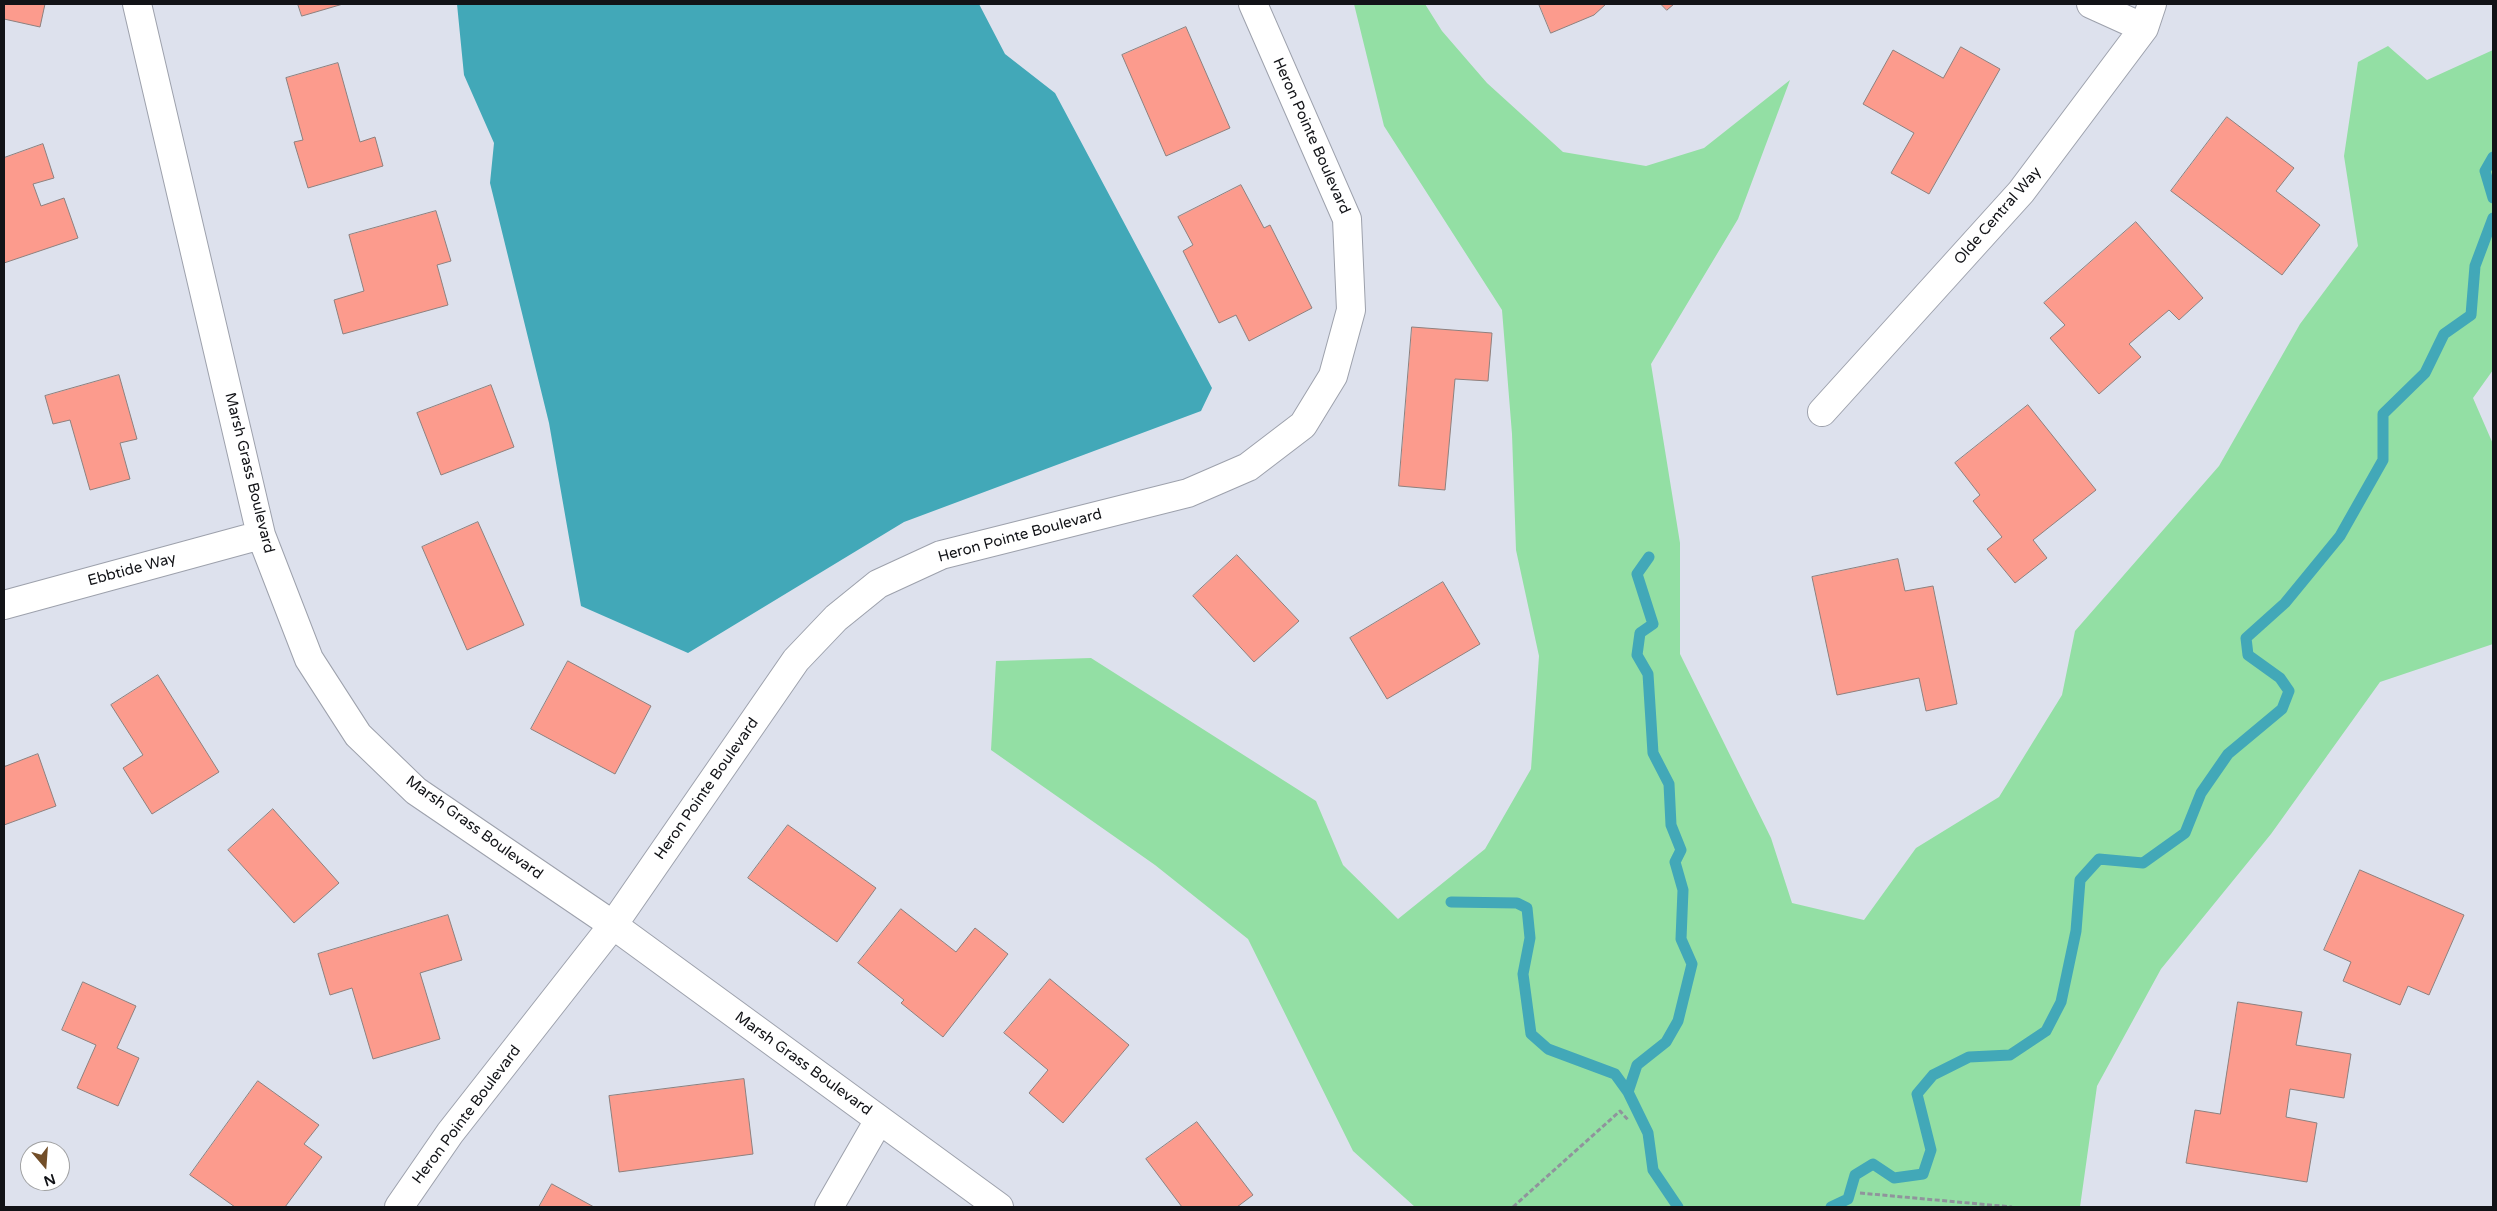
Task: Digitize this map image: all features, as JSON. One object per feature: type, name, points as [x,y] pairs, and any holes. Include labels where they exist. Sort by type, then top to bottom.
[{"type":"street","name":"Marsh Grass Boulevard","points":[[137,4],[261,535],[309,659],[358,734],[416,791],[613,925],[999,1207]]},
{"type":"street","name":"Heron Pointe Boulevard","points":[[398,1207],[450,1133],[613,925],[796,660],[836,618],[878,584],[941,555],[1188,493],[1248,467],[1303,425],[1333,376],[1351,310],[1347,219],[1253,4]]},
{"type":"street","points":[[2091,4],[2148,16]]},
{"type":"street","name":"Olde Central Way","points":[[1822,412],[2021,192],[2148,16]]},
{"type":"street","name":"Ebbtide Way","points":[[4,605],[261,535]]},
{"type":"street","points":[[829,1207],[879,1120]]},
{"type":"path","points":[[1513,1207],[1620,1111],[1629,1121]]},
{"type":"path","points":[[1860,1193],[2012,1207]]},
{"type":"green space","points":[[1354,4],[1425,4],[1442,31],[1487,83],[1563,152],[1646,166],[1704,148],[1790,80],[1738,219],[1651,364],[1680,543],[1680,654],[1771,838],[1792,903],[1864,920],[1916,848],[1999,797],[2062,695],[2075,631],[2219,466],[2300,324],[2358,246],[2344,156],[2358,62],[2388,46],[2427,80],[2493,50],[2493,370],[2473,398],[2493,444],[2493,644],[2380,682],[2271,834],[2161,969],[2097,1086],[2080,1207],[1415,1207],[1353,1151],[1248,939],[1155,865],[991,750],[996,661],[1091,658],[1316,801],[1343,865],[1398,919],[1485,849],[1531,769],[1539,656],[1516,550],[1512,434],[1502,310],[1384,126]]},
{"type":"water","points":[[457,4],[979,4],[1005,54],[1055,93],[1212,388],[1201,411],[904,522],[688,653],[581,606],[549,423],[490,183],[494,143],[464,75]]},
{"type":"building","points":[[4,4],[45,4],[40,27],[4,19]]},
{"type":"building","points":[[298,4],[343,4],[302,16]]},
{"type":"building","points":[[1539,4],[1606,4],[1594,15],[1551,33]]},
{"type":"building","points":[[1661,4],[1674,4],[1667,10]]},
{"type":"building","points":[[1186,27],[1230,128],[1166,156],[1122,55]]},
{"type":"building","points":[[1961,47],[2000,69],[1929,194],[1891,173],[1914,133],[1863,104],[1893,50],[1943,78]]},
{"type":"building","points":[[338,63],[360,142],[375,137],[383,166],[308,188],[294,142],[303,140],[286,78]]},
{"type":"building","points":[[2227,117],[2294,168],[2276,191],[2320,225],[2282,275],[2171,191]]},
{"type":"building","points":[[43,144],[54,178],[33,184],[41,206],[64,198],[78,238],[4,263],[4,158]]},
{"type":"building","points":[[1241,185],[1264,228],[1270,225],[1312,308],[1249,341],[1236,315],[1219,323],[1183,251],[1193,245],[1178,217]]},
{"type":"building","points":[[436,211],[451,261],[437,265],[448,305],[343,334],[334,300],[364,291],[349,235]]},
{"type":"building","points":[[2136,222],[2203,298],[2179,320],[2169,310],[2129,344],[2141,357],[2099,394],[2050,338],[2065,325],[2044,303]]},
{"type":"building","points":[[1412,327],[1492,333],[1488,381],[1455,379],[1445,490],[1399,486]]},
{"type":"building","points":[[119,375],[137,439],[120,443],[130,479],[90,490],[70,420],[53,424],[45,396]]},
{"type":"building","points":[[491,385],[514,447],[441,475],[417,413]]},
{"type":"building","points":[[2028,405],[2096,490],[2033,540],[2047,558],[2015,583],[1987,549],[2002,537],[1973,501],[1980,495],[1955,463]]},
{"type":"building","points":[[478,522],[524,625],[467,650],[422,547]]},
{"type":"building","points":[[1237,555],[1299,621],[1254,662],[1193,596]]},
{"type":"building","points":[[1898,559],[1905,591],[1933,586],[1957,704],[1926,711],[1919,678],[1837,695],[1812,577]]},
{"type":"building","points":[[1443,582],[1480,644],[1387,699],[1350,638]]},
{"type":"building","points":[[568,661],[651,706],[615,774],[531,729]]},
{"type":"building","points":[[158,675],[219,772],[152,814],[123,768],[143,755],[111,705]]},
{"type":"building","points":[[38,754],[56,806],[4,825],[4,764],[5,766]]},
{"type":"building","points":[[273,809],[339,883],[294,923],[228,850]]},
{"type":"building","points":[[788,825],[876,888],[837,942],[748,878]]},
{"type":"building","points":[[2360,870],[2464,915],[2429,995],[2408,986],[2400,1005],[2343,981],[2351,962],[2324,950]]},
{"type":"building","points":[[901,909],[956,952],[975,928],[1008,954],[943,1037],[901,1003],[904,1000],[858,963]]},
{"type":"building","points":[[448,915],[462,960],[420,973],[440,1039],[373,1059],[352,988],[330,995],[318,954]]},
{"type":"building","points":[[1050,979],[1129,1045],[1063,1123],[1029,1093],[1048,1070],[1004,1033]]},
{"type":"building","points":[[83,982],[136,1006],[117,1048],[139,1058],[118,1106],[77,1088],[96,1045],[62,1030]]},
{"type":"building","points":[[2238,1002],[2302,1012],[2296,1045],[2351,1054],[2344,1098],[2290,1089],[2286,1117],[2317,1123],[2307,1182],[2186,1163],[2195,1110],[2220,1114]]},
{"type":"building","points":[[744,1079],[753,1154],[619,1172],[609,1096]]},
{"type":"building","points":[[258,1081],[319,1125],[304,1144],[322,1157],[285,1207],[235,1207],[190,1175]]},
{"type":"building","points":[[1197,1122],[1253,1195],[1237,1207],[1182,1207],[1146,1159]]},
{"type":"building","points":[[552,1184],[594,1207],[539,1207]]},
{"type":"waterway","points":[[2493,157],[2485,171],[2493,198]]},
{"type":"waterway","points":[[1831,1207],[1848,1199],[1855,1175],[1873,1164],[1894,1178],[1923,1174],[1931,1150],[1917,1094],[1933,1075],[1969,1057],[2010,1055],[2046,1031],[2061,1002],[2076,931],[2080,880],[2099,859],[2143,863],[2185,833],[2201,793],[2228,754],[2282,709],[2289,691],[2280,678],[2248,655],[2246,638],[2285,603],[2340,536],[2383,460],[2383,414],[2425,373],[2444,334],[2471,315],[2475,266],[2493,218]]},
{"type":"waterway","points":[[1649,557],[1637,574],[1653,624],[1640,633],[1637,655],[1648,674],[1653,753],[1669,784],[1671,825],[1681,850],[1675,862],[1683,890],[1681,939],[1692,964],[1678,1021],[1666,1042],[1637,1065],[1628,1092],[1648,1133],[1653,1170],[1678,1207]]},
{"type":"waterway","points":[[1451,902],[1517,903],[1527,908],[1530,938],[1523,974],[1531,1034],[1548,1049],[1615,1074],[1628,1092]]}]
